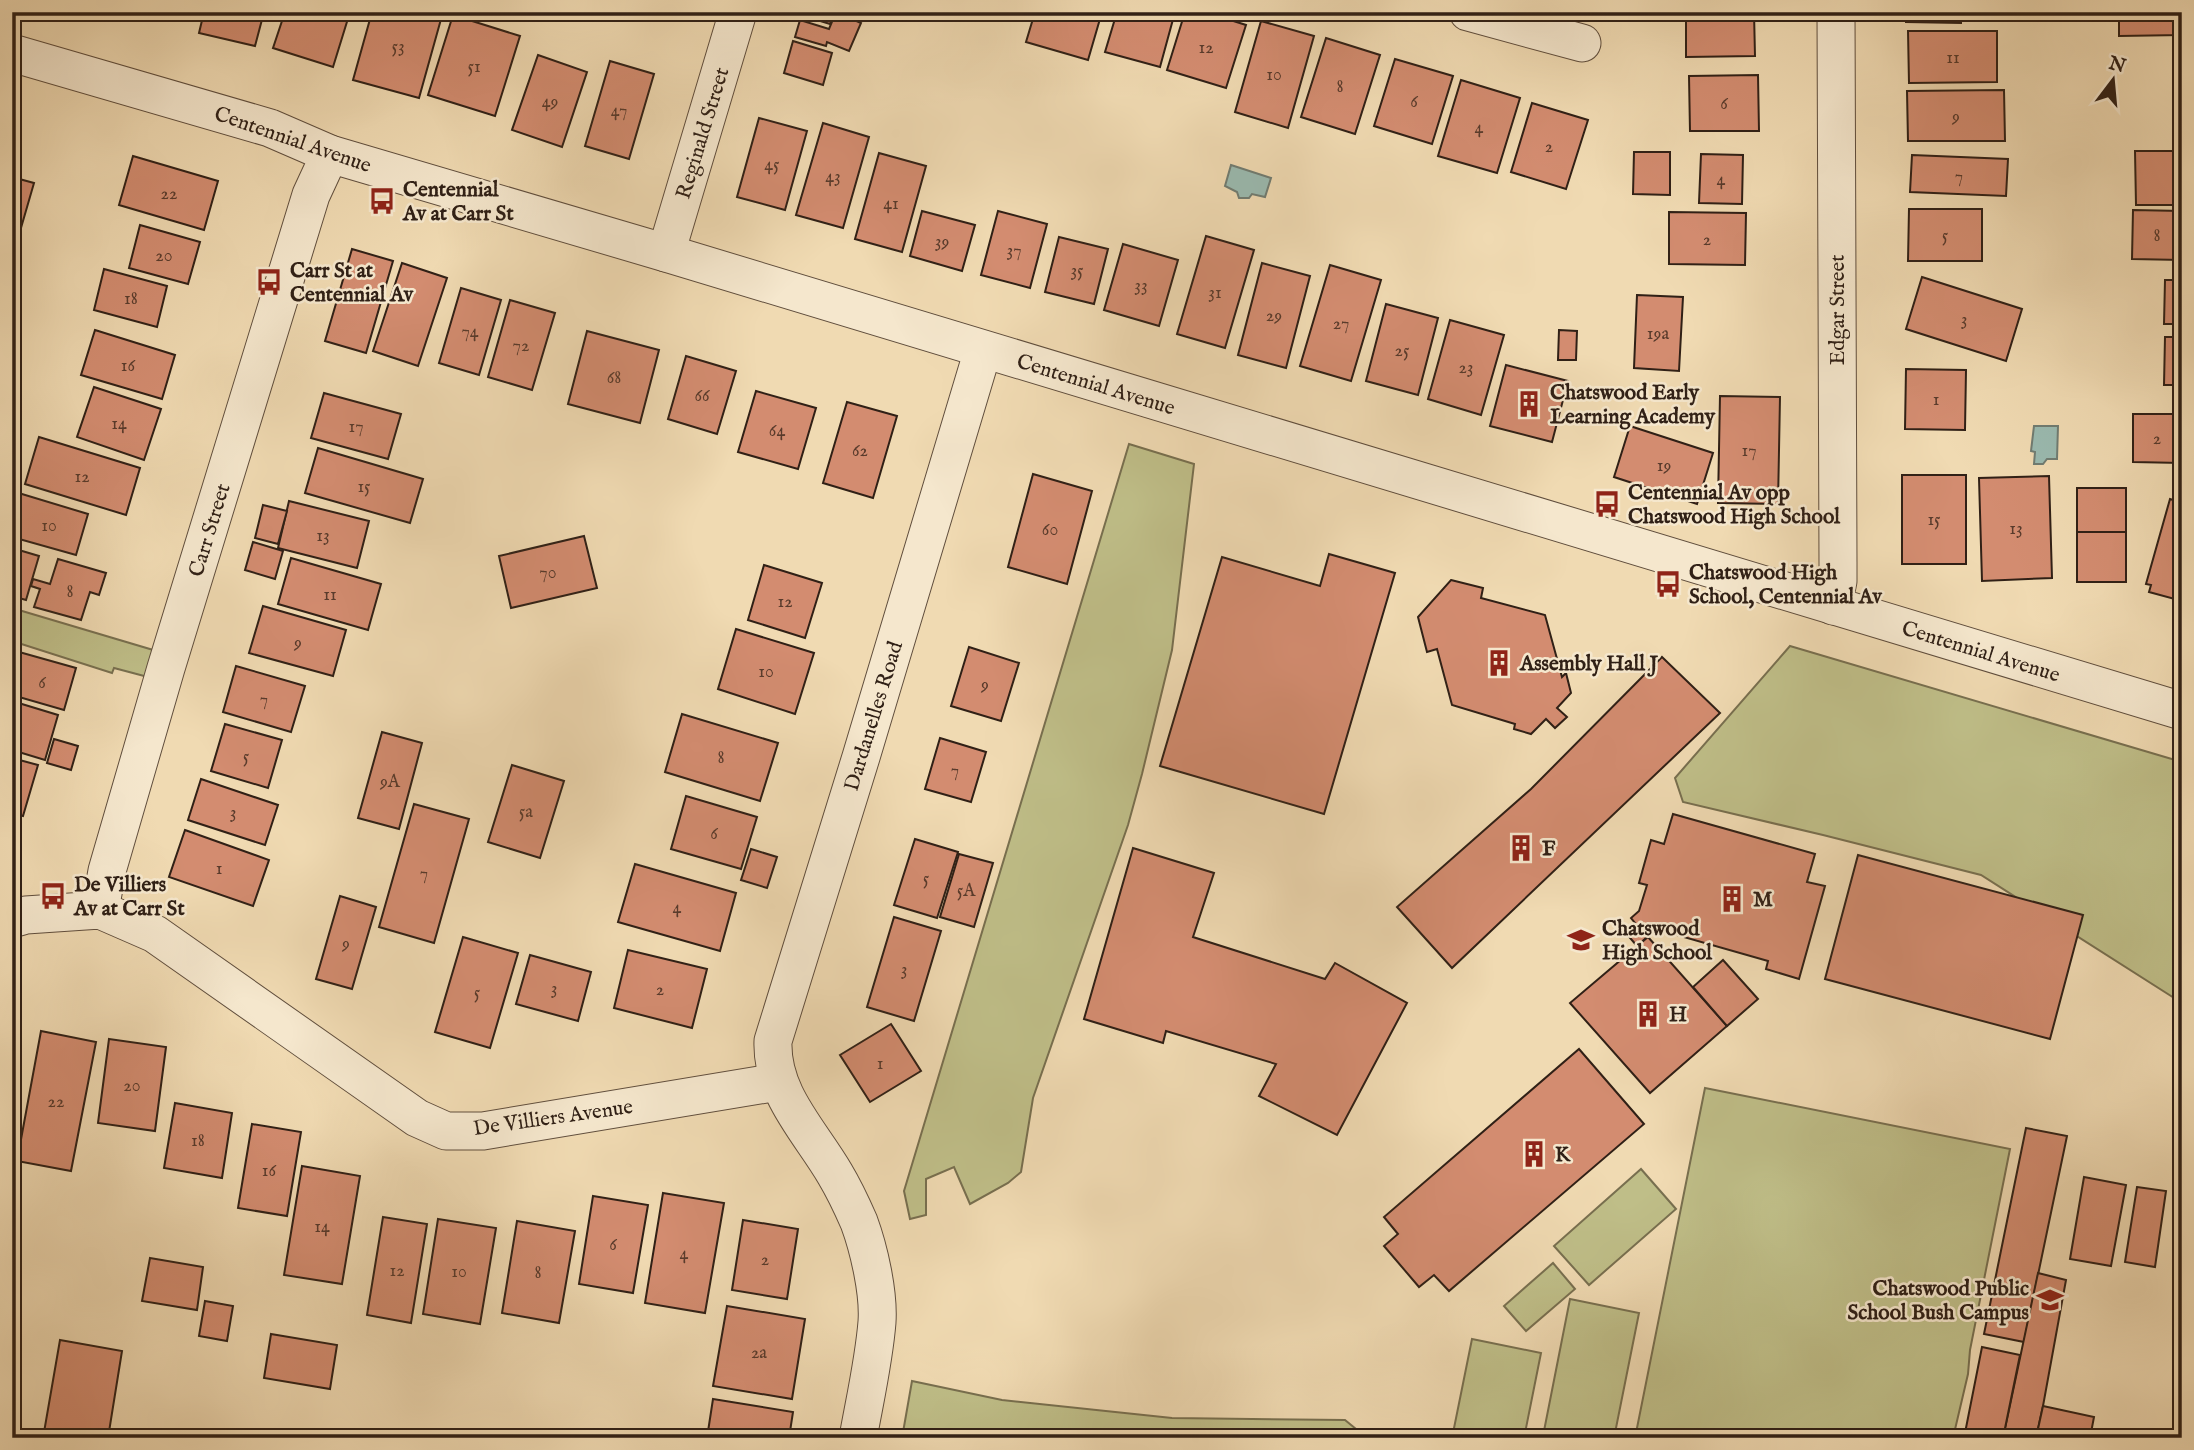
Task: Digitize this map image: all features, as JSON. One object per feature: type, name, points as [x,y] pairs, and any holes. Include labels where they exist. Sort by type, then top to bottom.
[{"type":"street","name":"Reginald Street","points":[[666,254],[738,12]]},
{"type":"street","points":[[1468,12],[1582,43]]},
{"type":"street","name":"Edgar Street","points":[[1833,606],[1838,572],[1836,12]]},
{"type":"street","name":"Centennial Avenue","points":[[12,53],[270,128],[330,154],[2182,711]]},
{"type":"street","name":"Carr Street","points":[[100,910],[107,871],[166,668],[311,195],[330,154]]},
{"type":"street","name":"Dardanelles Road","points":[[778,1082],[772,1057],[773,1041],[983,350]]},
{"type":"street","name":"De Villiers Avenue","points":[[12,919],[26,915],[100,910],[155,934],[417,1118],[446,1131],[483,1131],[778,1082]]},
{"type":"street","points":[[778,1082],[784,1097],[835,1174],[858,1222],[868,1255],[877,1321],[858,1438]]},
{"type":"shaded area","points":[[1129,444],[1194,464],[1172,650],[1128,825],[1033,1098],[1021,1172],[1008,1183],[970,1204],[954,1167],[926,1179],[926,1215],[910,1219],[904,1191]]},
{"type":"shaded area","points":[[12,608],[170,655],[163,681],[114,668],[112,673],[12,641]]},
{"type":"shaded area","points":[[1790,646],[2182,762],[2182,1003],[1981,875],[1683,802],[1675,778]]},
{"type":"shaded area","points":[[1705,1088],[2010,1149],[1970,1350],[1968,1374],[1953,1438],[1635,1438]]},
{"type":"shaded area","points":[[1641,1169],[1676,1209],[1589,1285],[1554,1246]]},
{"type":"shaded area","points":[[1553,1263],[1575,1289],[1526,1331],[1504,1306]]},
{"type":"shaded area","points":[[1570,1299],[1639,1313],[1614,1438],[1543,1436]]},
{"type":"shaded area","points":[[1472,1339],[1541,1353],[1524,1438],[1452,1438]]},
{"type":"shaded area","points":[[912,1381],[1002,1400],[1172,1418],[1345,1420],[1367,1438],[902,1438]]},
{"type":"water","points":[[1231,165],[1271,178],[1265,197],[1252,194],[1249,198],[1239,198],[1237,192],[1225,186]]},
{"type":"water","points":[[2034,426],[2058,426],[2057,459],[2047,459],[2043,464],[2034,464],[2035,452],[2031,451]]},
{"type":"building","points":[[204,12],[264,12],[255,46],[199,33]]},
{"type":"building","points":[[285,12],[350,12],[333,67],[273,48]]},
{"type":"building","points":[[372,12],[443,12],[419,98],[353,80]]},
{"type":"building","points":[[802,12],[834,12],[830,24],[801,15]]},
{"type":"building","points":[[836,12],[861,23],[849,51],[827,42],[826,46],[795,37],[800,20],[829,29]]},
{"type":"building","points":[[1035,12],[1102,12],[1088,60],[1026,42]]},
{"type":"building","points":[[1117,12],[1175,12],[1160,67],[1105,52]]},
{"type":"building","points":[[1185,12],[1205,12],[1246,25],[1226,88],[1167,70]]},
{"type":"building","points":[[1686,12],[1754,12],[1755,56],[1686,57]]},
{"type":"building","points":[[1906,12],[1961,12],[1961,23],[1906,22]]},
{"type":"building","points":[[2119,12],[2182,12],[2182,35],[2119,36]]},
{"type":"building","points":[[453,15],[520,36],[495,116],[428,95]]},
{"type":"building","points":[[1261,21],[1314,36],[1288,128],[1235,112]]},
{"type":"building","points":[[1908,31],[1997,31],[1997,82],[1909,83]]},
{"type":"building","points":[[1326,38],[1380,55],[1355,134],[1301,117]]},
{"type":"building","points":[[793,41],[832,53],[823,85],[784,73]]},
{"type":"building","points":[[538,55],[587,72],[562,147],[512,130]]},
{"type":"building","points":[[1395,59],[1453,76],[1432,144],[1374,126]]},
{"type":"building","points":[[610,61],[654,74],[629,159],[585,146]]},
{"type":"building","points":[[1758,75],[1759,131],[1690,131],[1689,76]]},
{"type":"building","points":[[1461,80],[1520,98],[1497,173],[1438,156]]},
{"type":"building","points":[[2004,90],[2005,141],[1908,141],[1907,91]]},
{"type":"building","points":[[1532,103],[1588,120],[1566,189],[1511,172]]},
{"type":"building","points":[[759,118],[807,131],[785,210],[737,197]]},
{"type":"building","points":[[823,123],[869,137],[843,228],[796,215]]},
{"type":"building","points":[[2135,151],[2182,151],[2182,205],[2136,205]]},
{"type":"building","points":[[1634,152],[1670,152],[1670,195],[1633,194]]},
{"type":"building","points":[[879,153],[926,166],[902,252],[855,239]]},
{"type":"building","points":[[1701,154],[1743,155],[1742,204],[1699,203]]},
{"type":"building","points":[[1912,155],[2008,159],[2006,196],[1910,192]]},
{"type":"building","points":[[133,156],[218,181],[204,230],[119,205]]},
{"type":"building","points":[[12,177],[34,183],[12,259]]},
{"type":"building","points":[[1909,209],[1982,209],[1982,261],[1908,261]]},
{"type":"building","points":[[2133,210],[2182,211],[2182,260],[2132,259]]},
{"type":"building","points":[[922,211],[975,225],[962,271],[910,256]]},
{"type":"building","points":[[998,211],[1047,224],[1030,288],[981,275]]},
{"type":"building","points":[[1669,212],[1746,213],[1745,265],[1669,264]]},
{"type":"building","points":[[140,225],[200,242],[188,284],[129,268]]},
{"type":"building","points":[[1206,236],[1254,250],[1225,348],[1177,334]]},
{"type":"building","points":[[1059,237],[1108,249],[1094,304],[1045,292]]},
{"type":"building","points":[[1123,244],[1178,260],[1159,326],[1104,310]]},
{"type":"building","points":[[352,249],[393,261],[366,353],[325,341]]},
{"type":"building","points":[[402,263],[447,278],[418,366],[373,351]]},
{"type":"building","points":[[1262,263],[1310,276],[1286,368],[1238,355]]},
{"type":"building","points":[[1330,265],[1381,280],[1351,381],[1300,366]]},
{"type":"building","points":[[104,269],[167,286],[157,327],[94,310]]},
{"type":"building","points":[[1922,277],[2022,309],[2006,361],[1906,329]]},
{"type":"building","points":[[2165,280],[2182,280],[2182,324],[2164,324]]},
{"type":"building","points":[[461,288],[501,300],[479,375],[439,363]]},
{"type":"building","points":[[1637,295],[1683,297],[1679,371],[1634,368]]},
{"type":"building","points":[[510,300],[555,313],[532,390],[488,377]]},
{"type":"building","points":[[1386,304],[1438,318],[1418,395],[1366,381]]},
{"type":"building","points":[[1450,320],[1504,335],[1481,415],[1428,399]]},
{"type":"building","points":[[95,330],[175,355],[162,399],[81,375]]},
{"type":"building","points":[[1559,330],[1577,331],[1576,360],[1558,360]]},
{"type":"building","points":[[587,331],[659,350],[640,423],[568,404]]},
{"type":"building","points":[[2165,337],[2182,337],[2182,385],[2164,385]]},
{"type":"building","points":[[686,356],[736,371],[717,434],[668,419]]},
{"type":"building","name":"Chatswood Early Learning Academy","points":[[1506,365],[1568,381],[1552,442],[1490,426]]},
{"type":"building","points":[[1906,369],[1966,370],[1965,430],[1905,429]]},
{"type":"building","points":[[94,387],[161,409],[144,460],[77,437]]},
{"type":"building","points":[[756,391],[816,408],[798,469],[738,452]]},
{"type":"building","points":[[324,393],[401,414],[388,459],[311,438]]},
{"type":"building","points":[[1720,396],[1780,397],[1778,504],[1718,503]]},
{"type":"building","points":[[847,402],[897,416],[873,498],[823,483]]},
{"type":"building","points":[[2133,414],[2182,414],[2182,463],[2133,462]]},
{"type":"building","points":[[1630,426],[1713,453],[1697,504],[1614,477]]},
{"type":"building","points":[[39,437],[140,468],[126,515],[25,484]]},
{"type":"building","points":[[318,448],[423,479],[410,523],[305,493]]},
{"type":"building","points":[[1033,474],[1092,491],[1067,584],[1008,567]]},
{"type":"building","points":[[1902,475],[1966,475],[1966,564],[1902,564]]},
{"type":"building","points":[[2049,476],[2052,578],[1982,581],[1979,478]]},
{"type":"building","points":[[2077,488],[2126,488],[2126,532],[2077,532]]},
{"type":"building","points":[[12,491],[88,514],[76,555],[12,537]]},
{"type":"building","points":[[2170,499],[2182,503],[2182,601],[2149,592],[2151,585],[2146,584]]},
{"type":"building","points":[[289,501],[369,521],[357,568],[278,548]]},
{"type":"building","points":[[263,505],[287,511],[278,544],[255,538]]},
{"type":"building","points":[[2077,532],[2126,532],[2126,582],[2077,582]]},
{"type":"building","points":[[584,536],[597,588],[511,608],[499,556]]},
{"type":"building","points":[[253,542],[283,551],[275,579],[245,570]]},
{"type":"building","points":[[12,548],[39,556],[26,600],[12,596]]},
{"type":"building","points":[[1329,554],[1395,573],[1324,814],[1160,766],[1222,557],[1320,586]]},
{"type":"building","points":[[291,558],[381,584],[368,630],[278,604]]},
{"type":"building","points":[[58,559],[106,573],[99,595],[90,592],[81,620],[34,607],[40,589],[31,586],[33,579],[50,584]]},
{"type":"building","points":[[764,565],[822,583],[805,638],[748,620]]},
{"type":"building","name":"Assembly Hall J","points":[[1451,580],[1483,588],[1481,598],[1545,615],[1562,677],[1566,673],[1571,693],[1557,708],[1567,717],[1555,728],[1546,719],[1531,734],[1514,729],[1515,724],[1452,705],[1437,649],[1427,652],[1418,617]]},
{"type":"building","points":[[263,606],[346,630],[333,676],[249,653]]},
{"type":"building","points":[[736,629],[814,653],[795,714],[718,689]]},
{"type":"building","points":[[969,647],[1019,663],[1001,721],[951,706]]},
{"type":"building","points":[[12,650],[76,668],[64,710],[12,695]]},
{"type":"building","name":"F","points":[[1662,657],[1720,713],[1452,968],[1397,907],[1531,789]]},
{"type":"building","points":[[236,666],[305,686],[291,732],[223,712]]},
{"type":"building","points":[[12,701],[58,715],[45,760],[12,750]]},
{"type":"building","points":[[682,714],[778,743],[760,801],[665,772]]},
{"type":"building","points":[[225,724],[282,740],[268,788],[211,771]]},
{"type":"building","points":[[382,732],[422,743],[399,829],[358,818]]},
{"type":"building","points":[[940,738],[986,752],[971,802],[925,789]]},
{"type":"building","points":[[54,739],[78,746],[71,770],[47,763]]},
{"type":"building","points":[[12,758],[38,765],[23,816],[12,813]]},
{"type":"building","points":[[512,765],[564,781],[540,858],[488,842]]},
{"type":"building","points":[[201,779],[278,805],[265,845],[188,820]]},
{"type":"building","points":[[686,796],[757,817],[741,869],[671,849]]},
{"type":"building","points":[[414,804],[469,819],[434,943],[379,927]]},
{"type":"building","name":"M","points":[[1673,814],[1815,854],[1807,882],[1825,886],[1799,979],[1766,969],[1768,961],[1656,929],[1637,946],[1625,932],[1635,923],[1631,918],[1639,911],[1647,885],[1639,883],[1651,840],[1664,844]]},
{"type":"building","points":[[185,830],[269,860],[253,906],[169,877]]},
{"type":"building","points":[[915,839],[958,852],[937,918],[894,905]]},
{"type":"building","points":[[1133,848],[1214,873],[1193,937],[1325,979],[1335,963],[1407,1003],[1337,1135],[1259,1096],[1276,1064],[1166,1031],[1163,1043],[1084,1019]]},
{"type":"building","points":[[751,849],[777,857],[767,888],[741,880]]},
{"type":"building","points":[[959,854],[993,863],[974,927],[940,917]]},
{"type":"building","points":[[1858,855],[2083,915],[2050,1039],[1825,979]]},
{"type":"building","points":[[635,864],[736,893],[720,951],[618,922]]},
{"type":"building","points":[[340,896],[376,907],[352,989],[316,979]]},
{"type":"building","points":[[894,917],[941,931],[914,1021],[867,1007]]},
{"type":"building","points":[[463,937],[518,953],[490,1048],[435,1032]]},
{"type":"building","name":"H","points":[[1648,937],[1727,1026],[1650,1093],[1570,1003]]},
{"type":"building","points":[[628,950],[707,969],[692,1028],[614,1008]]},
{"type":"building","points":[[530,955],[591,972],[578,1021],[516,1004]]},
{"type":"building","points":[[1723,960],[1758,999],[1727,1026],[1693,987]]},
{"type":"building","points":[[891,1024],[921,1071],[870,1102],[840,1055]]},
{"type":"building","points":[[41,1031],[96,1042],[71,1171],[17,1161]]},
{"type":"building","points":[[109,1039],[166,1047],[155,1131],[98,1123]]},
{"type":"building","name":"K","points":[[1579,1049],[1644,1124],[1449,1291],[1434,1275],[1419,1287],[1384,1246],[1398,1234],[1384,1217]]},
{"type":"building","points":[[175,1103],[232,1113],[222,1178],[164,1168]]},
{"type":"building","points":[[252,1124],[301,1132],[287,1216],[238,1208]]},
{"type":"building","points":[[2026,1128],[2067,1136],[2024,1342],[1984,1334]]},
{"type":"building","points":[[302,1166],[360,1176],[342,1284],[284,1275]]},
{"type":"building","points":[[2084,1177],[2126,1185],[2111,1266],[2070,1259]]},
{"type":"building","points":[[2137,1187],[2166,1191],[2155,1267],[2125,1262]]},
{"type":"building","points":[[663,1193],[724,1203],[705,1313],[645,1303]]},
{"type":"building","points":[[593,1196],[648,1205],[633,1293],[579,1284]]},
{"type":"building","points":[[383,1217],[427,1224],[411,1323],[367,1315]]},
{"type":"building","points":[[438,1219],[496,1228],[480,1324],[423,1314]]},
{"type":"building","points":[[743,1220],[798,1229],[787,1299],[732,1290]]},
{"type":"building","points":[[517,1221],[575,1231],[559,1323],[502,1313]]},
{"type":"building","points":[[150,1258],[203,1267],[197,1310],[142,1301]]},
{"type":"building","points":[[2038,1273],[2066,1280],[2043,1406],[2036,1438],[2003,1438]]},
{"type":"building","points":[[205,1301],[233,1306],[227,1341],[199,1336]]},
{"type":"building","points":[[727,1306],[805,1319],[792,1399],[713,1386]]},
{"type":"building","points":[[271,1334],[337,1345],[330,1389],[264,1378]]},
{"type":"building","points":[[60,1340],[122,1351],[108,1438],[43,1438]]},
{"type":"building","points":[[1982,1347],[2020,1355],[2003,1438],[1964,1438]]},
{"type":"building","points":[[713,1399],[793,1412],[789,1438],[707,1438]]},
{"type":"building","points":[[2043,1406],[2094,1417],[2090,1438],[2036,1438]]},
{"type":"place","name":"Centennial Av at Carr St","points":[[382,201]]},
{"type":"place","name":"Carr St at Centennial Av","points":[[269,282]]},
{"type":"place","name":"Chatswood Early Learning Academy","points":[[1529,404]]},
{"type":"place","name":"Centennial Av opp Chatswood High School","points":[[1607,504]]},
{"type":"place","name":"Chatswood High School, Centennial Av","points":[[1668,584]]},
{"type":"place","name":"Assembly Hall J","points":[[1499,663]]},
{"type":"place","name":"F","points":[[1521,848]]},
{"type":"place","name":"De Villiers Av at Carr St","points":[[53,896]]},
{"type":"place","name":"M","points":[[1732,899]]},
{"type":"place","name":"Chatswood High School","points":[[1581,940]]},
{"type":"place","name":"H","points":[[1648,1014]]},
{"type":"place","name":"K","points":[[1534,1154]]},
{"type":"place","name":"Chatswood Public School Bush Campus","points":[[2050,1300]]}]
